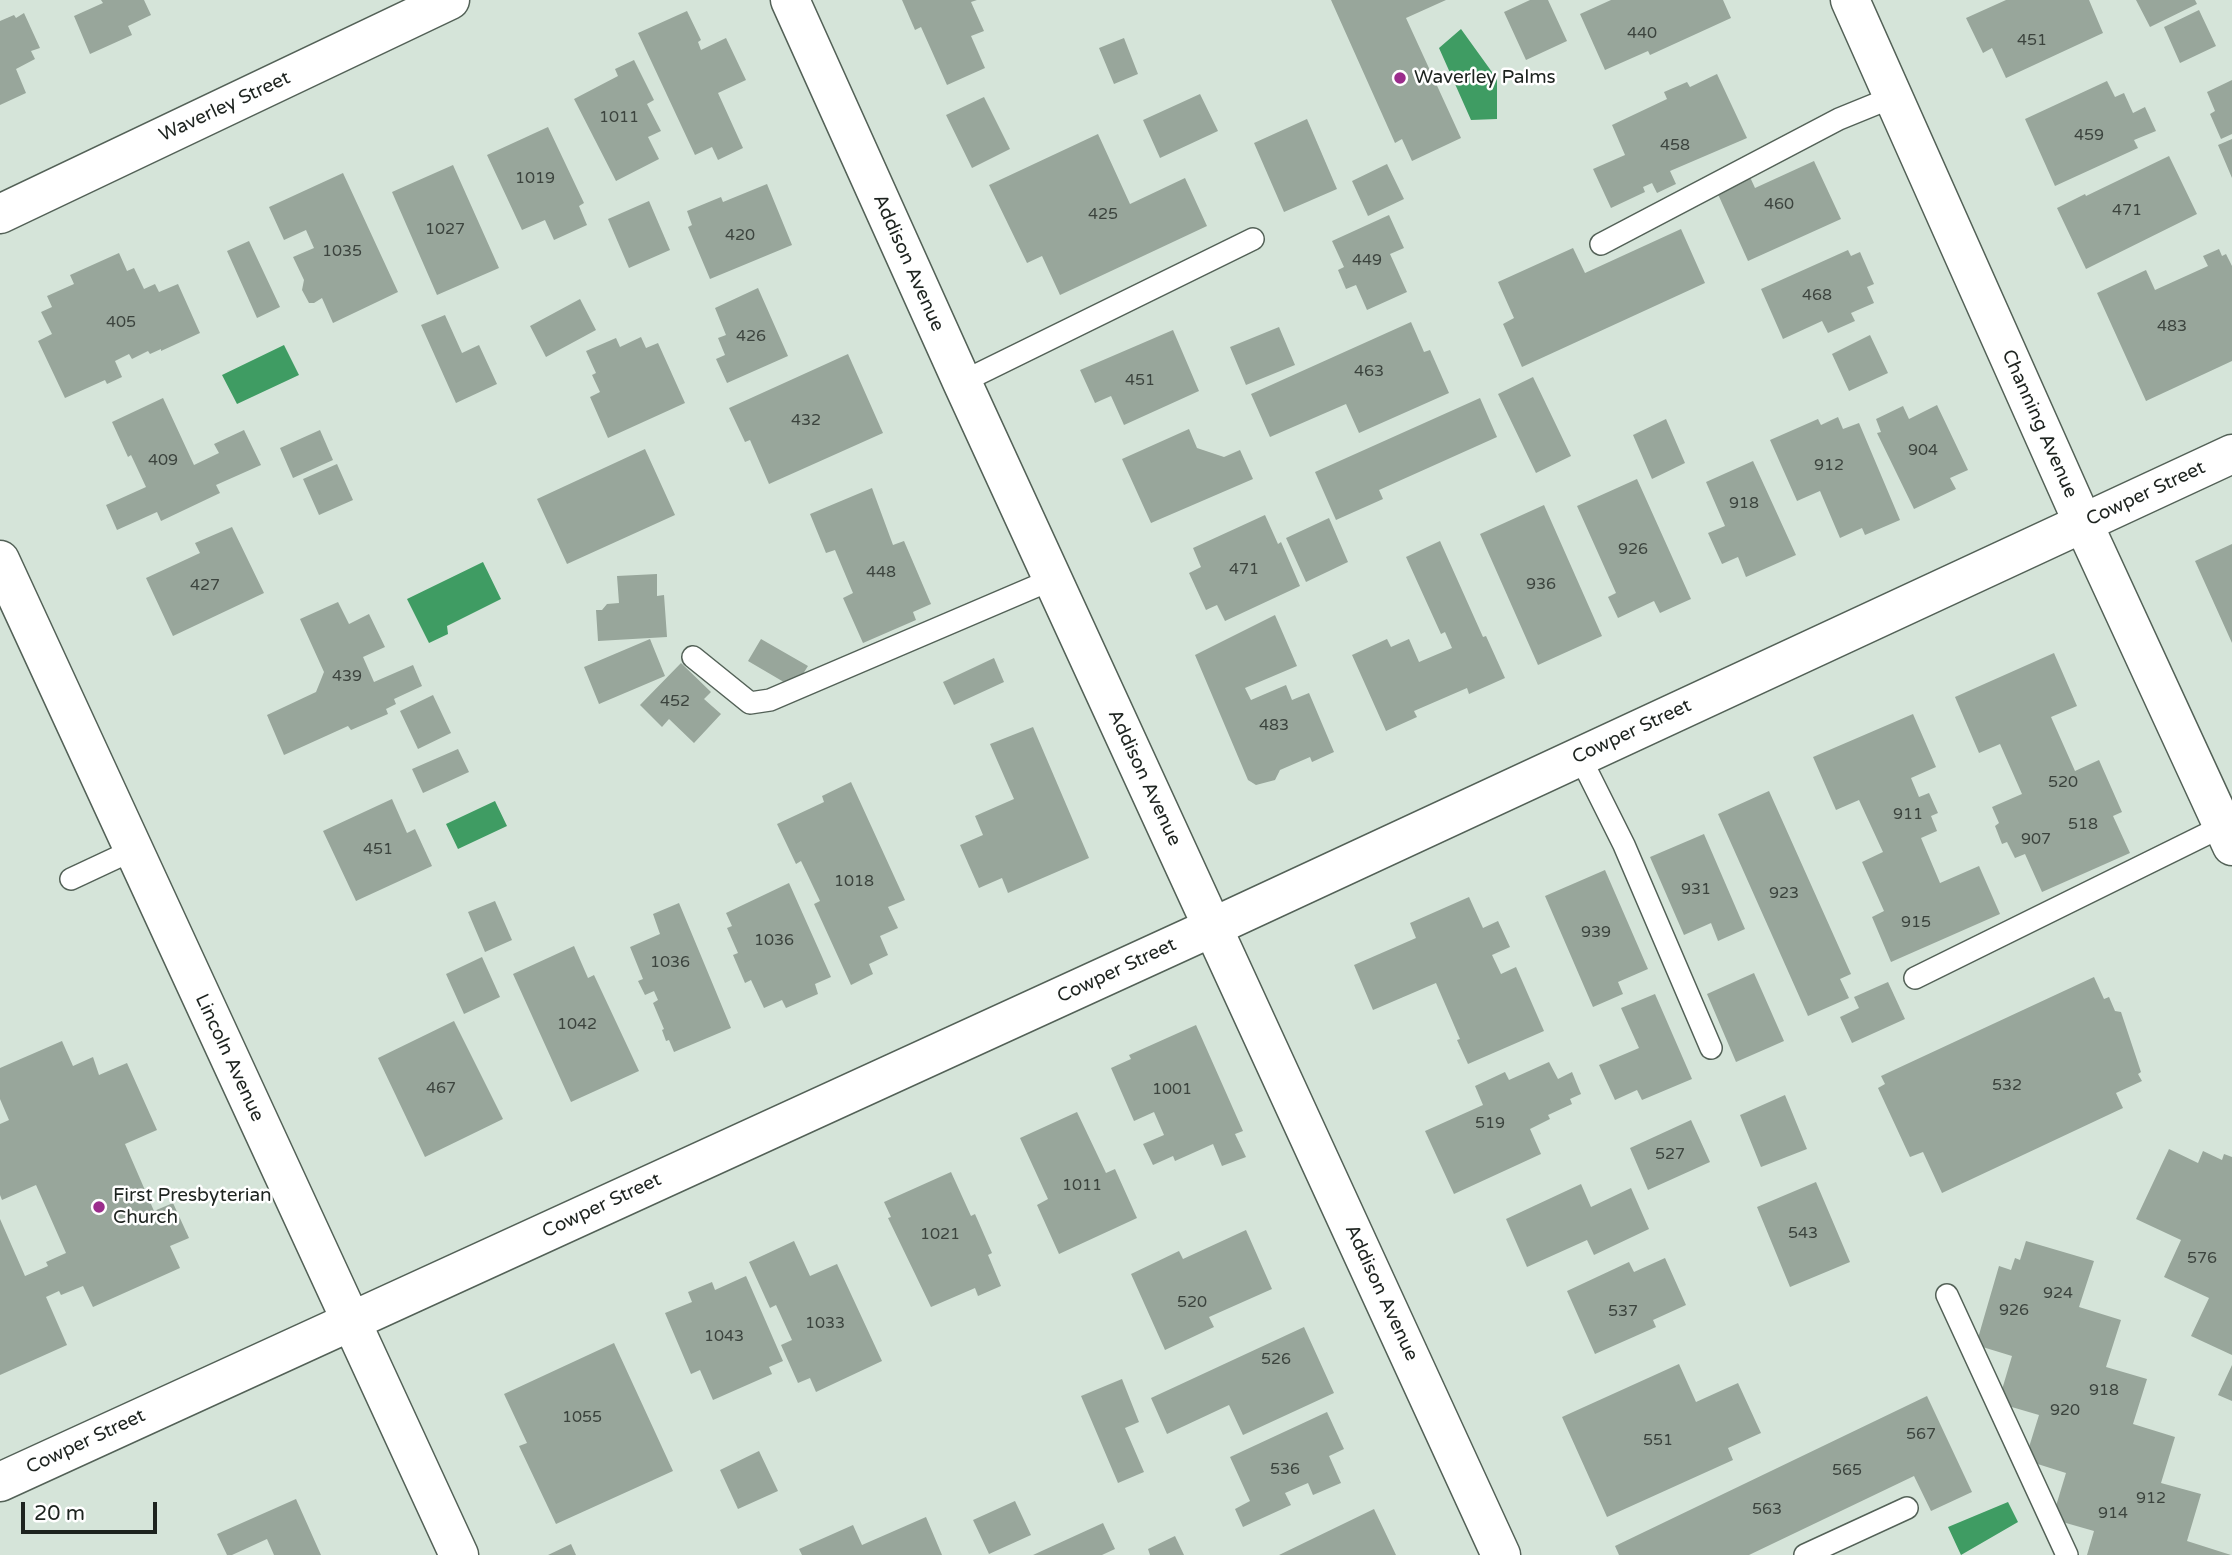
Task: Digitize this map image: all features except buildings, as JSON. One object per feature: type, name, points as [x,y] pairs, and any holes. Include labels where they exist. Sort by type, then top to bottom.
[{"type":"street","name":"Waverley Street","points":[[0,215],[450,0]]},
{"type":"street","name":"Addison Avenue","points":[[790,0],[962,382],[1501,1555]]},
{"type":"street","name":"Channing Avenue","points":[[1850,0],[2082,523],[2227,836]]},
{"type":"street","name":"Cowper Street","points":[[0,1482],[1213,928],[2232,454]]},
{"type":"street","name":"Lincoln Avenue","points":[[0,560],[458,1555]]},
{"type":"lane","points":[[1601,244],[1839,119],[1893,97]]},
{"type":"lane","points":[[962,382],[1253,239]]},
{"type":"lane","points":[[693,657],[750,703],[770,701],[1053,579]]},
{"type":"lane","points":[[1580,757],[1624,845],[1711,1048]]},
{"type":"lane","points":[[1915,978],[2227,836]]},
{"type":"lane","points":[[71,879],[133,850]]},
{"type":"lane","points":[[1947,1295],[2067,1555]]},
{"type":"lane","points":[[1805,1555],[1907,1508]]},
{"type":"shaded area","points":[[1461,29],[1497,79],[1497,119],[1471,120],[1439,48]]},
{"type":"shaded area","points":[[284,345],[299,375],[237,404],[222,375]]},
{"type":"shaded area","points":[[483,562],[501,599],[447,626],[448,634],[429,643],[407,599]]},
{"type":"shaded area","points":[[495,801],[507,826],[458,849],[446,824]]},
{"type":"shaded area","points":[[2008,1502],[2018,1522],[1961,1555],[1948,1527]]},
{"type":"place","name":"Waverley Palms","points":[[1400,78]]},
{"type":"place","name":"First Presbyterian Church","points":[[99,1207]]}]
